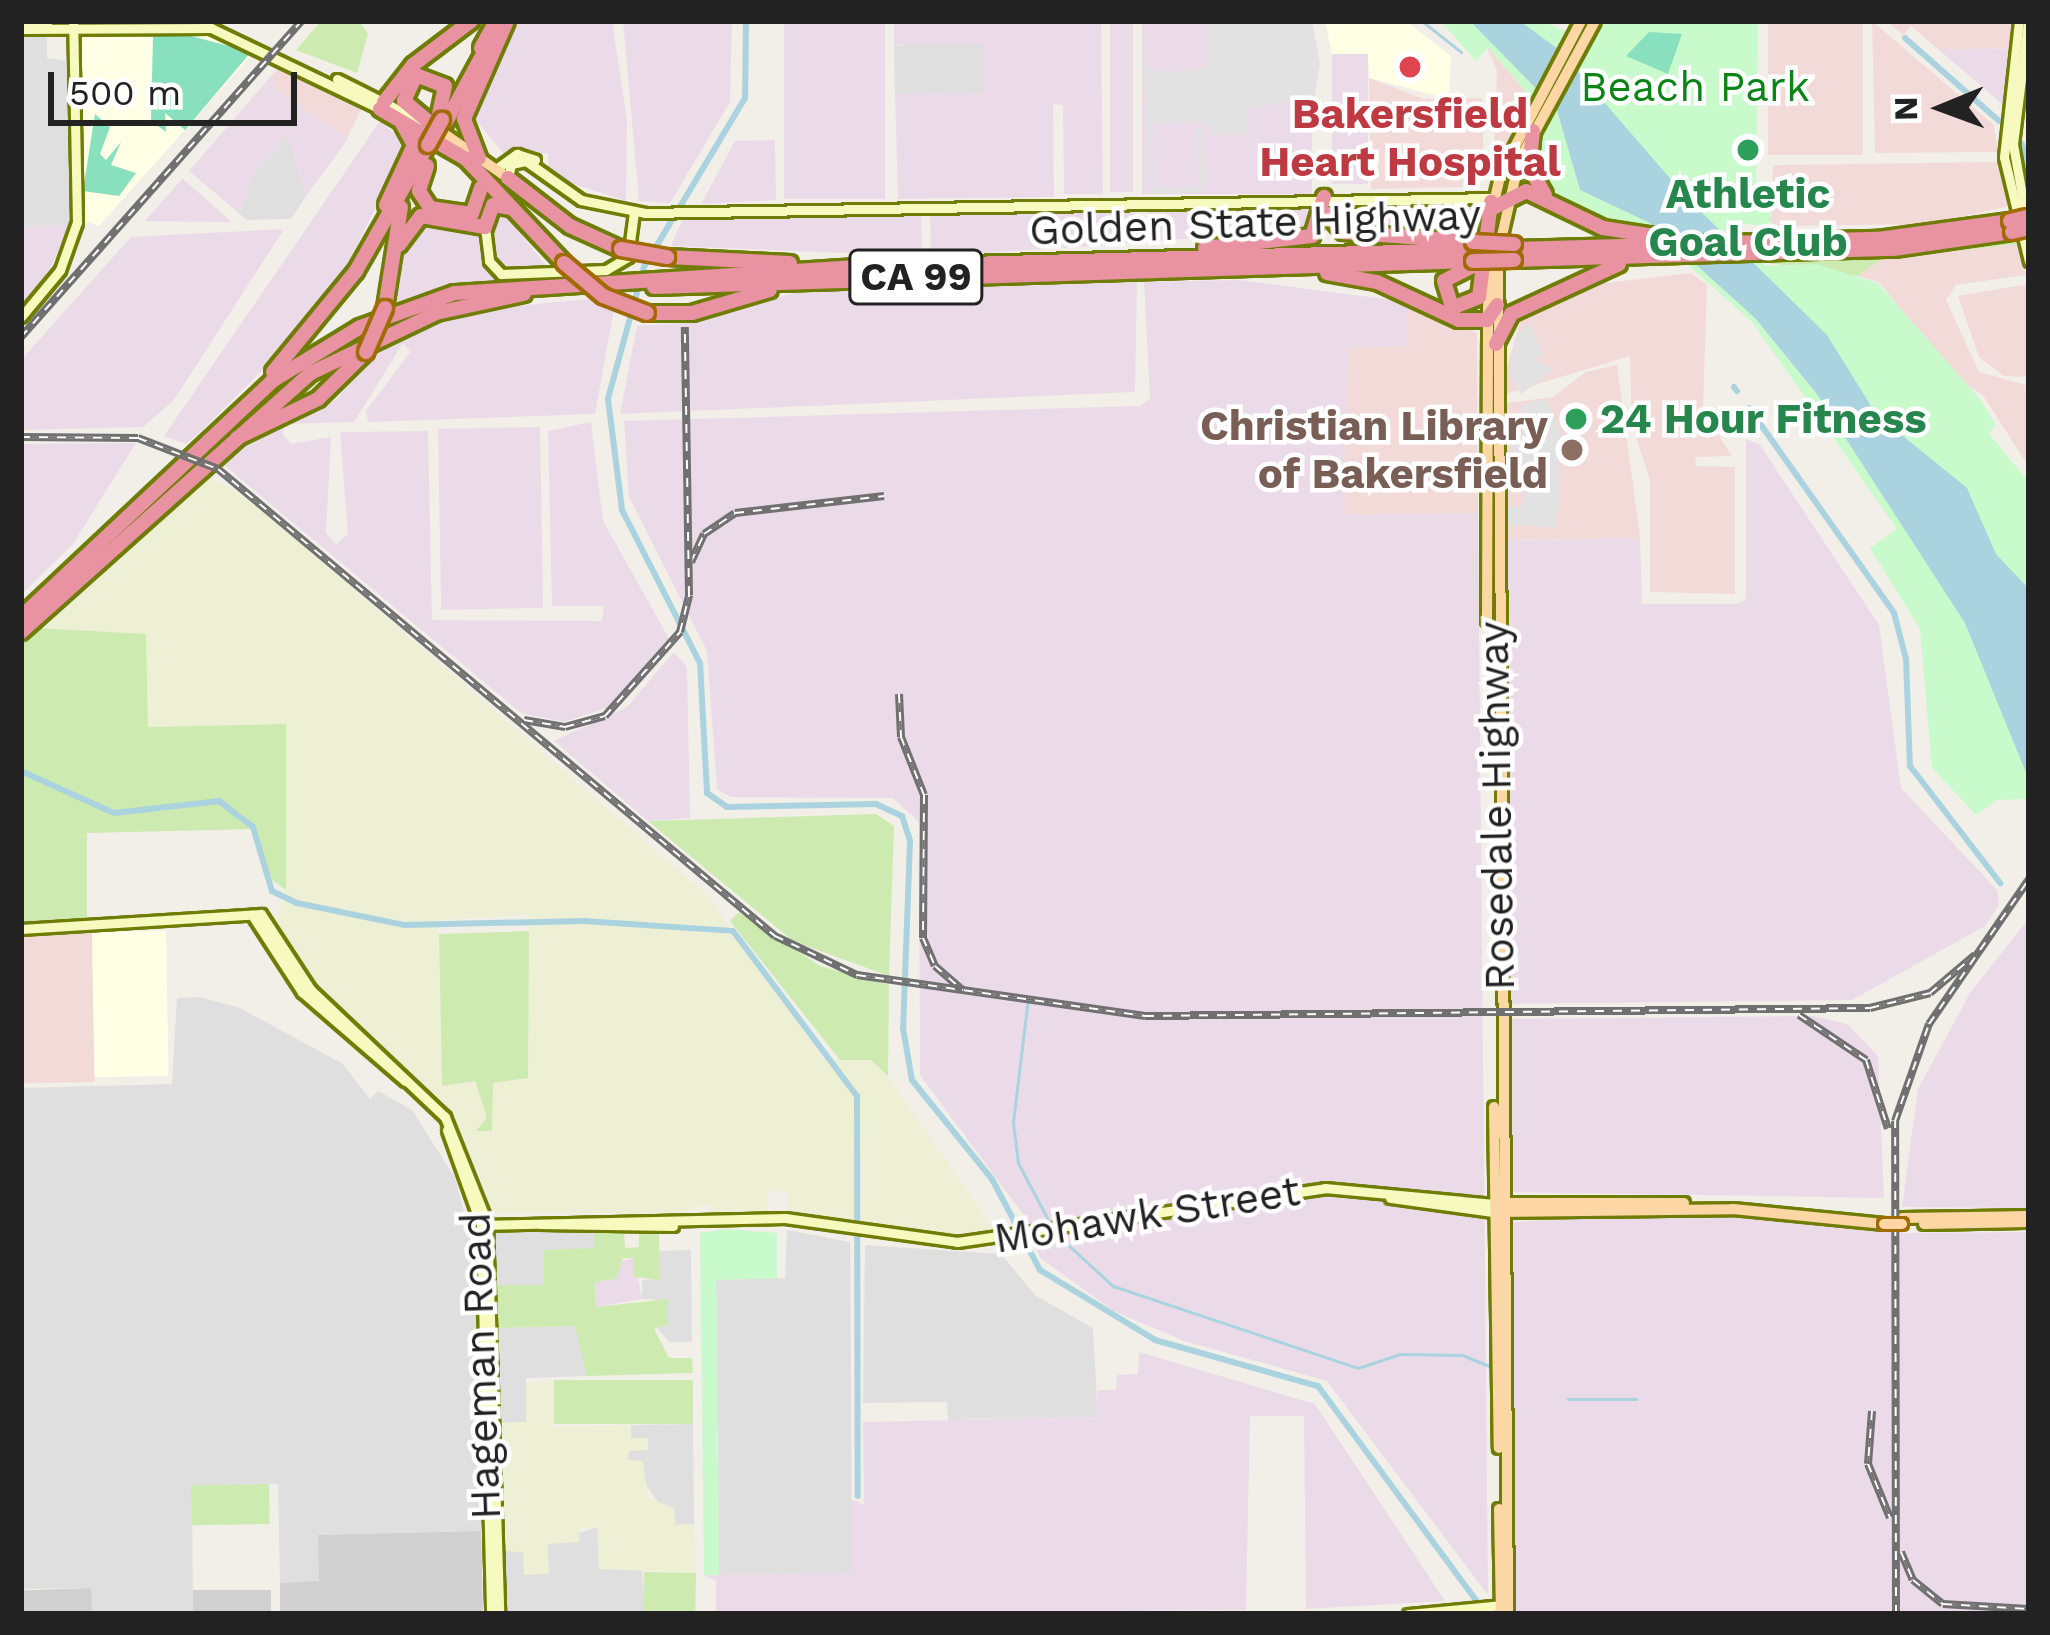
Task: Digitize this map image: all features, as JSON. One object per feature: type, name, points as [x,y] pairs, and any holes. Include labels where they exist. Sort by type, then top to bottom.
[{"type":"highway","points":[[470,21],[413,64],[382,106],[398,119],[438,135],[602,296],[647,313],[861,273]]},
{"type":"highway","points":[[216,441],[356,271],[501,21]]},
{"type":"highway","points":[[479,158],[464,118],[501,21]]},
{"type":"highway","points":[[356,271],[414,145],[398,119]]},
{"type":"highway","points":[[1533,131],[1528,167],[1549,199]]},
{"type":"highway","points":[[438,135],[418,187],[427,206],[472,214],[481,188]]},
{"type":"highway","points":[[438,135],[481,188],[485,227]]},
{"type":"highway","points":[[384,312],[400,211],[438,135]]},
{"type":"highway","points":[[502,174],[570,226],[621,248],[667,257],[861,273]]},
{"type":"highway","points":[[1324,197],[1329,223],[1343,232],[1474,255],[1516,253],[1561,259],[1671,256],[1927,236],[2028,223]]},
{"type":"highway","points":[[1150,263],[1312,236],[1324,197]]},
{"type":"highway","points":[[1516,253],[1474,255],[1444,280],[1449,307],[1477,302],[1498,200],[1549,199],[1641,240],[1748,249]]},
{"type":"highway","points":[[485,227],[489,209],[502,204],[536,232]]},
{"type":"highway","points":[[216,441],[318,399],[365,352],[384,312],[410,221],[485,227]]},
{"type":"highway","name":"Golden State Highway","points":[[1516,253],[1641,240]]},
{"type":"highway","name":"Golden State Highway","points":[[21,635],[29,617],[216,441],[291,386],[386,332],[466,304],[576,286],[1474,255]]},
{"type":"highway","name":"Golden State Highway","points":[[1150,263],[1262,267],[1474,255]]},
{"type":"highway","points":[[1496,344],[1511,314],[1593,271],[1671,256]]},
{"type":"highway","points":[[1262,267],[1357,277],[1459,320],[1486,320],[1497,305]]},
{"type":"main road","points":[[21,26],[47,21]]},
{"type":"main road","points":[[207,21],[438,135],[502,174],[522,160],[592,205],[634,212],[1467,195],[1498,200]]},
{"type":"main road","name":"Rosedale Highway","points":[[1572,54],[1581,21]]},
{"type":"main road","name":"Rosedale Highway","points":[[1504,1609],[1486,320],[1498,200],[1539,112],[1595,21]]},
{"type":"main road","points":[[2024,21],[2015,124],[2028,223]]},
{"type":"main road","points":[[2015,124],[2024,21]]},
{"type":"main road","points":[[21,317],[60,270],[77,222],[73,24]]},
{"type":"main road","points":[[21,26],[220,31],[382,106]]},
{"type":"main road","points":[[2020,59],[2004,157],[2029,261]]},
{"type":"main road","name":"Rosedale Highway","points":[[1492,708],[1498,200],[1513,177],[1539,112]]},
{"type":"main road","points":[[485,227],[489,261],[501,274],[606,270],[633,247],[634,212]]},
{"type":"main road","points":[[1486,541],[1495,601]]},
{"type":"main road","points":[[1475,601],[1486,541]]},
{"type":"main road","name":"Hageman Road","points":[[21,929],[256,915],[310,989],[446,1117],[485,1225],[495,1614]]},
{"type":"main road","name":"Mohawk Street","points":[[485,1225],[744,1219],[824,1223],[933,1245],[1022,1237],[1325,1188],[1498,1208],[1884,1221],[2029,1219]]},
{"type":"main road","points":[[1631,1210],[1659,1203]]},
{"type":"main road","name":"Mohawk Street","points":[[1498,1208],[1659,1203],[1884,1221]]},
{"type":"main road","points":[[695,1225],[744,1219]]},
{"type":"main road","points":[[485,1225],[824,1223]]},
{"type":"main road","points":[[781,1224],[856,1233],[889,1244],[933,1245]]},
{"type":"main road","name":"Hageman Road","points":[[485,1225],[488,1548],[495,1614]]},
{"type":"main road","name":"Mohawk Street","points":[[933,1245],[1022,1237]]},
{"type":"main road","points":[[482,1274],[489,1311]]},
{"type":"main road","points":[[484,1380],[491,1416]]},
{"type":"main road","points":[[488,1548],[497,1583]]},
{"type":"main road","points":[[1408,1614],[1486,1605],[1504,1609]]},
{"type":"shaded area","points":[[505,21],[612,21],[627,121],[626,201],[549,176],[548,153],[504,154],[474,118]]},
{"type":"shaded area","points":[[623,21],[732,21],[730,102],[670,203],[639,201]]},
{"type":"shaded area","points":[[784,21],[885,21],[885,199],[784,199]]},
{"type":"shaded area","points":[[894,21],[1101,21],[1103,194],[1064,194],[1063,105],[1053,104],[1054,197],[898,199],[895,94],[983,93],[983,44],[894,44]]},
{"type":"shaded area","points":[[1110,21],[1133,21],[1133,192],[1110,192]]},
{"type":"shaded area","points":[[1142,21],[1312,21],[1312,194],[1142,194]]},
{"type":"shaded area","points":[[1142,21],[1147,67],[1166,73],[1208,67],[1207,23],[1312,21],[1320,63],[1313,107],[1309,98],[1247,108],[1248,135],[1210,134],[1209,122],[1153,123],[1154,187],[1199,187],[1196,126],[1203,126],[1206,184],[1202,192],[1150,194]]},
{"type":"shaded area","name":"Bakersfield Heart Hospital","points":[[1325,21],[1406,21],[1451,56],[1449,99],[1369,78],[1368,54],[1332,54]]},
{"type":"shaded area","points":[[1768,21],[1863,21],[1863,155],[1768,155]]},
{"type":"shaded area","points":[[1872,21],[1994,125],[1998,152],[1875,153]]},
{"type":"shaded area","points":[[1886,21],[2016,21],[2017,48],[1939,50],[1911,26],[1903,35]]},
{"type":"shaded area","points":[[47,31],[47,58],[67,61],[72,210],[68,226],[21,227],[21,33]]},
{"type":"shaded area","points":[[79,31],[200,32],[252,50],[250,57],[99,226],[81,220]]},
{"type":"shaded area","points":[[983,43],[984,93],[895,95],[894,45]]},
{"type":"shaded area","points":[[1486,45],[1534,101],[1493,169],[1497,71]]},
{"type":"shaded area","points":[[2017,48],[2006,107],[1939,50]]},
{"type":"shaded area","points":[[1332,54],[1368,54],[1368,184],[1332,184]]},
{"type":"shaded area","points":[[284,63],[363,106],[347,138],[276,89],[272,75]]},
{"type":"shaded area","points":[[272,75],[276,89],[348,139],[306,196],[287,136],[254,173],[240,214],[189,171]]},
{"type":"shaded area","points":[[1369,78],[1424,99],[1482,98],[1484,176],[1464,187],[1371,189]]},
{"type":"shaded area","points":[[380,121],[407,145],[346,267],[282,351],[203,429],[186,444],[164,436]]},
{"type":"shaded area","points":[[288,135],[306,196],[291,219],[247,220],[240,214],[254,173]]},
{"type":"shaded area","points":[[775,140],[776,200],[701,204],[735,141]]},
{"type":"shaded area","points":[[1998,162],[2010,206],[1927,224],[1771,226],[1773,165]]},
{"type":"shaded area","points":[[183,179],[232,222],[145,221]]},
{"type":"shaded area","points":[[1339,204],[1482,204],[1479,216],[1378,229],[1344,224]]},
{"type":"shaded area","points":[[1311,205],[1318,213],[1306,229],[1145,242],[1148,208]]},
{"type":"shaded area","points":[[1135,208],[1137,243],[931,256],[930,212]]},
{"type":"shaded area","points":[[921,212],[922,256],[671,246],[683,218]]},
{"type":"shaded area","points":[[501,217],[507,217],[548,268],[499,265],[493,229]]},
{"type":"shaded area","points":[[420,223],[481,234],[499,280],[396,307],[406,242]]},
{"type":"shaded area","points":[[68,226],[51,268],[21,305],[21,227]]},
{"type":"shaded area","points":[[284,229],[174,400],[143,427],[21,430],[21,360],[131,237]]},
{"type":"shaded area","points":[[2019,244],[2026,275],[1956,285],[1946,300],[1979,372],[2029,386],[2029,467],[1982,394],[1960,382],[1879,282],[1858,276],[1882,259]]},
{"type":"shaded area","points":[[1691,273],[1707,285],[1703,410],[1732,456],[1696,457],[1695,466],[1735,467],[1735,594],[1650,592],[1650,480],[1632,425],[1630,356],[1499,396],[1520,322],[1596,284]]},
{"type":"shaded area","points":[[1239,280],[1407,302],[1407,346],[1347,348],[1345,515],[1478,513],[1488,1595],[1327,1381],[1184,1341],[1114,1311],[1040,1258],[1025,1217],[920,1075],[919,822],[893,798],[731,797],[717,789],[707,651],[629,497],[624,421],[1140,406],[1150,399],[1144,282]]},
{"type":"shaded area","points":[[1137,282],[1135,392],[620,414],[637,326],[687,323],[794,293]]},
{"type":"shaded area","points":[[2029,284],[2029,377],[2004,376],[1979,357],[1958,296]]},
{"type":"shaded area","points":[[589,299],[614,309],[595,414],[368,422],[366,411],[410,352],[403,343],[354,422],[285,424],[282,433],[291,444],[331,437],[326,533],[336,544],[348,534],[340,432],[428,431],[432,620],[602,621],[604,606],[552,606],[548,431],[591,422],[603,521],[671,642],[619,704],[564,722],[521,713],[218,460],[263,432],[337,399],[388,337],[486,309]]},
{"type":"shaded area","points":[[1407,302],[1477,333],[1478,513],[1345,516],[1347,347]]},
{"type":"shaded area","points":[[1530,324],[1544,355],[1535,360],[1553,370],[1521,394],[1509,375],[1518,333]]},
{"type":"shaded area","points":[[1617,365],[1640,538],[1498,540],[1499,404],[1553,397],[1586,372]]},
{"type":"shaded area","points":[[1545,399],[1562,434],[1557,527],[1503,525],[1503,507],[1522,507],[1523,493],[1506,432],[1523,432],[1521,405]]},
{"type":"shaded area","points":[[540,427],[543,608],[441,610],[438,429]]},
{"type":"shaded area","points":[[1746,439],[1760,445],[1879,625],[1901,788],[1997,890],[1999,905],[1985,926],[1852,1000],[1504,1004],[1498,540],[1640,538],[1642,604],[1737,604],[1746,599]]},
{"type":"shaded area","points":[[136,443],[73,544],[21,595],[21,444]]},
{"type":"shaded area","points":[[208,476],[249,498],[708,896],[823,1059],[871,1060],[888,1076],[995,1231],[931,1236],[788,1211],[788,1191],[768,1191],[768,1211],[712,1212],[709,1203],[681,1213],[495,1213],[451,1110],[313,983],[276,924],[286,890],[286,724],[148,727],[146,634],[41,631]],"holes":[[[529,915],[528,1077],[492,1083],[492,1131],[476,1131],[487,1118],[474,1081],[442,1085],[438,920]]]},
{"type":"shaded area","points":[[674,652],[687,667],[690,818],[648,821],[554,741],[627,707]]},
{"type":"shaded area","points":[[2029,918],[2029,1208],[1902,1207],[1918,1089],[1970,993]]},
{"type":"shaded area","points":[[166,931],[169,1076],[95,1077],[92,932]]},
{"type":"shaded area","points":[[92,933],[95,1082],[24,1083],[21,934]]},
{"type":"shaded area","points":[[199,997],[240,1008],[343,1064],[370,1099],[378,1091],[412,1110],[455,1178],[478,1266],[481,1531],[319,1535],[319,1582],[280,1583],[278,1484],[192,1486],[193,1614],[92,1614],[90,1588],[21,1589],[21,1088],[172,1084],[177,998]]},
{"type":"shaded area","points":[[1814,1016],[1847,1024],[1878,1056],[1884,1198],[1509,1192],[1504,1019]]},
{"type":"shaded area","points":[[1698,1214],[1906,1233],[2029,1232],[2029,1614],[1513,1614],[1511,1222]]},
{"type":"shaded area","points":[[594,1229],[595,1248],[545,1285],[494,1285],[494,1233]]},
{"type":"shaded area","points":[[787,1230],[850,1242],[852,1573],[719,1575],[716,1280],[785,1278]]},
{"type":"shaded area","points":[[865,1245],[1001,1254],[1036,1296],[1093,1328],[1098,1417],[948,1420],[947,1402],[863,1403]]},
{"type":"shaded area","points":[[691,1250],[692,1342],[669,1342],[654,1324],[668,1300],[642,1299],[642,1280],[660,1279],[659,1251]]},
{"type":"shaded area","points":[[634,1258],[642,1299],[596,1307],[595,1282],[616,1279],[615,1262]]},
{"type":"shaded area","points":[[576,1326],[587,1376],[526,1378],[526,1422],[495,1423],[495,1328]]},
{"type":"shaded area","points":[[1139,1352],[1315,1404],[1445,1601],[1306,1609],[1304,1416],[1250,1416],[1246,1610],[716,1614],[716,1581],[704,1575],[851,1573],[851,1499],[864,1505],[863,1422],[1097,1417],[1098,1390],[1116,1390],[1117,1375],[1138,1374]]},
{"type":"shaded area","points":[[526,1382],[554,1382],[553,1427],[631,1425],[631,1438],[648,1438],[648,1450],[629,1451],[628,1460],[643,1461],[648,1498],[674,1508],[675,1525],[694,1524],[696,1573],[599,1569],[597,1527],[580,1528],[579,1542],[548,1544],[549,1574],[524,1575],[523,1552],[503,1551],[498,1560],[495,1423],[526,1422]]},
{"type":"shaded area","points":[[693,1424],[694,1524],[675,1525],[628,1461],[628,1451],[648,1449],[631,1438],[631,1425]]},
{"type":"shaded area","points":[[598,1527],[642,1568],[645,1614],[501,1614],[503,1550],[523,1552],[548,1574],[548,1543]]},
{"type":"shaded area","points":[[481,1531],[483,1614],[280,1614],[280,1583],[319,1581],[318,1535]]},
{"type":"shaded area","points":[[91,1588],[92,1614],[22,1614],[21,1590]]},
{"type":"shaded area","points":[[193,1590],[271,1590],[271,1614],[193,1614]]},
{"type":"green space","points":[[321,21],[359,21],[368,34],[357,73],[296,50]]},
{"type":"green space","points":[[1440,21],[1541,21],[1570,33],[1534,101],[1488,47],[1476,61]]},
{"type":"green space","name":"Beach Park","points":[[1602,21],[1758,21],[1756,185],[1761,196],[1770,191],[1771,226],[1728,223],[1726,235],[1765,266],[1816,264],[1878,283],[1980,399],[1996,425],[1989,434],[2029,482],[2029,799],[1997,800],[1976,815],[1932,768],[1920,629],[1870,548],[1897,529],[1753,323],[1646,227],[1618,226],[1548,193],[1534,175],[1532,151]]},
{"type":"green space","points":[[165,29],[251,52],[185,130],[165,113],[166,132],[151,121],[153,37]]},
{"type":"green space","points":[[1649,32],[1682,34],[1668,74],[1626,56]]},
{"type":"green space","points":[[95,114],[110,127],[100,154],[106,160],[121,142],[111,165],[136,173],[119,196],[83,191]]},
{"type":"green space","points":[[2017,236],[2019,244],[1882,259]]},
{"type":"green space","points":[[1882,259],[1858,276],[1754,261]]},
{"type":"green space","points":[[37,628],[146,634],[148,727],[286,724],[286,890],[269,878],[257,829],[87,833],[87,920],[21,922],[21,644]]},
{"type":"green space","points":[[876,814],[894,826],[889,976],[793,941],[648,821]]},
{"type":"green space","points":[[739,912],[820,966],[889,985],[888,1076],[871,1060],[840,1060],[730,921]]},
{"type":"green space","points":[[529,931],[528,1078],[493,1083],[492,1131],[476,1131],[487,1118],[475,1081],[442,1086],[439,934]]},
{"type":"green space","points":[[594,1229],[624,1229],[625,1248],[639,1247],[639,1229],[659,1232],[660,1280],[634,1277],[633,1258],[623,1258],[616,1279],[595,1282],[596,1307],[668,1299],[668,1324],[654,1329],[669,1358],[692,1358],[693,1373],[587,1376],[575,1326],[495,1328],[494,1285],[544,1285],[544,1250],[594,1248]]},
{"type":"green space","points":[[729,1229],[777,1233],[777,1278],[716,1280],[719,1575],[704,1575],[700,1233]]},
{"type":"green space","points":[[554,1380],[693,1380],[693,1424],[554,1424]]},
{"type":"green space","points":[[269,1484],[270,1524],[192,1525],[191,1485]]},
{"type":"green space","points":[[644,1572],[696,1573],[695,1614],[643,1613]]},
{"type":"water","points":[[1470,21],[1520,21],[1558,49],[1688,199],[1827,335],[1876,414],[1967,488],[1996,554],[2029,589],[2029,780],[1965,623],[1817,394],[1755,318],[1650,223],[1580,190],[1557,110]]},
{"type":"waterway","points":[[746,21],[745,98],[644,267],[608,399],[622,510],[700,663],[707,793],[727,807],[876,804],[902,816],[910,841],[903,1028],[912,1080],[992,1179],[1040,1270],[1155,1340],[1318,1386],[1486,1614]]},
{"type":"waterway","points":[[1422,21],[1461,52]]},
{"type":"waterway","points":[[1905,38],[1999,121]]},
{"type":"waterway","points":[[2022,144],[2029,169]]},
{"type":"waterway","points":[[1734,387],[1737,391]]},
{"type":"waterway","points":[[1749,408],[1894,613],[1906,659],[1910,766],[2000,883]]},
{"type":"waterway","points":[[21,771],[114,813],[219,801],[253,827],[272,891],[297,903],[404,925],[584,921],[733,931],[857,1096],[858,1496]]},
{"type":"waterway","points":[[1028,998],[1013,1122],[1018,1163],[1055,1233],[1113,1286],[1358,1368],[1400,1354],[1462,1355],[1492,1367]]},
{"type":"waterway","points":[[1568,1399],[1636,1399]]},
{"type":"railway","points":[[21,337],[302,21]]},
{"type":"railway","points":[[524,720],[565,727],[605,716],[680,632],[689,595],[685,327]]},
{"type":"railway","points":[[21,437],[138,438],[218,469],[775,936],[857,975],[1145,1016],[1870,1008],[1930,993],[1975,955]]},
{"type":"railway","points":[[691,562],[704,534],[735,513],[884,496]]},
{"type":"railway","points":[[899,694],[901,737],[924,795],[923,938],[935,966],[963,990]]},
{"type":"railway","points":[[1896,1614],[1895,1121],[1929,1024],[2029,879]]},
{"type":"railway","points":[[1799,1015],[1866,1060],[1888,1129]]},
{"type":"railway","points":[[1872,1411],[1868,1464],[1890,1518]]},
{"type":"railway","points":[[1901,1552],[1913,1580],[1943,1604],[2029,1609]]},
{"type":"place","name":"Bakersfield Heart Hospital","points":[[1410,67]]},
{"type":"place","name":"Athletic Goal Club","points":[[1748,150]]},
{"type":"place","name":"24 Hour Fitness","points":[[1576,419]]},
{"type":"place","name":"Christian Library of Bakersfield","points":[[1572,450]]}]
